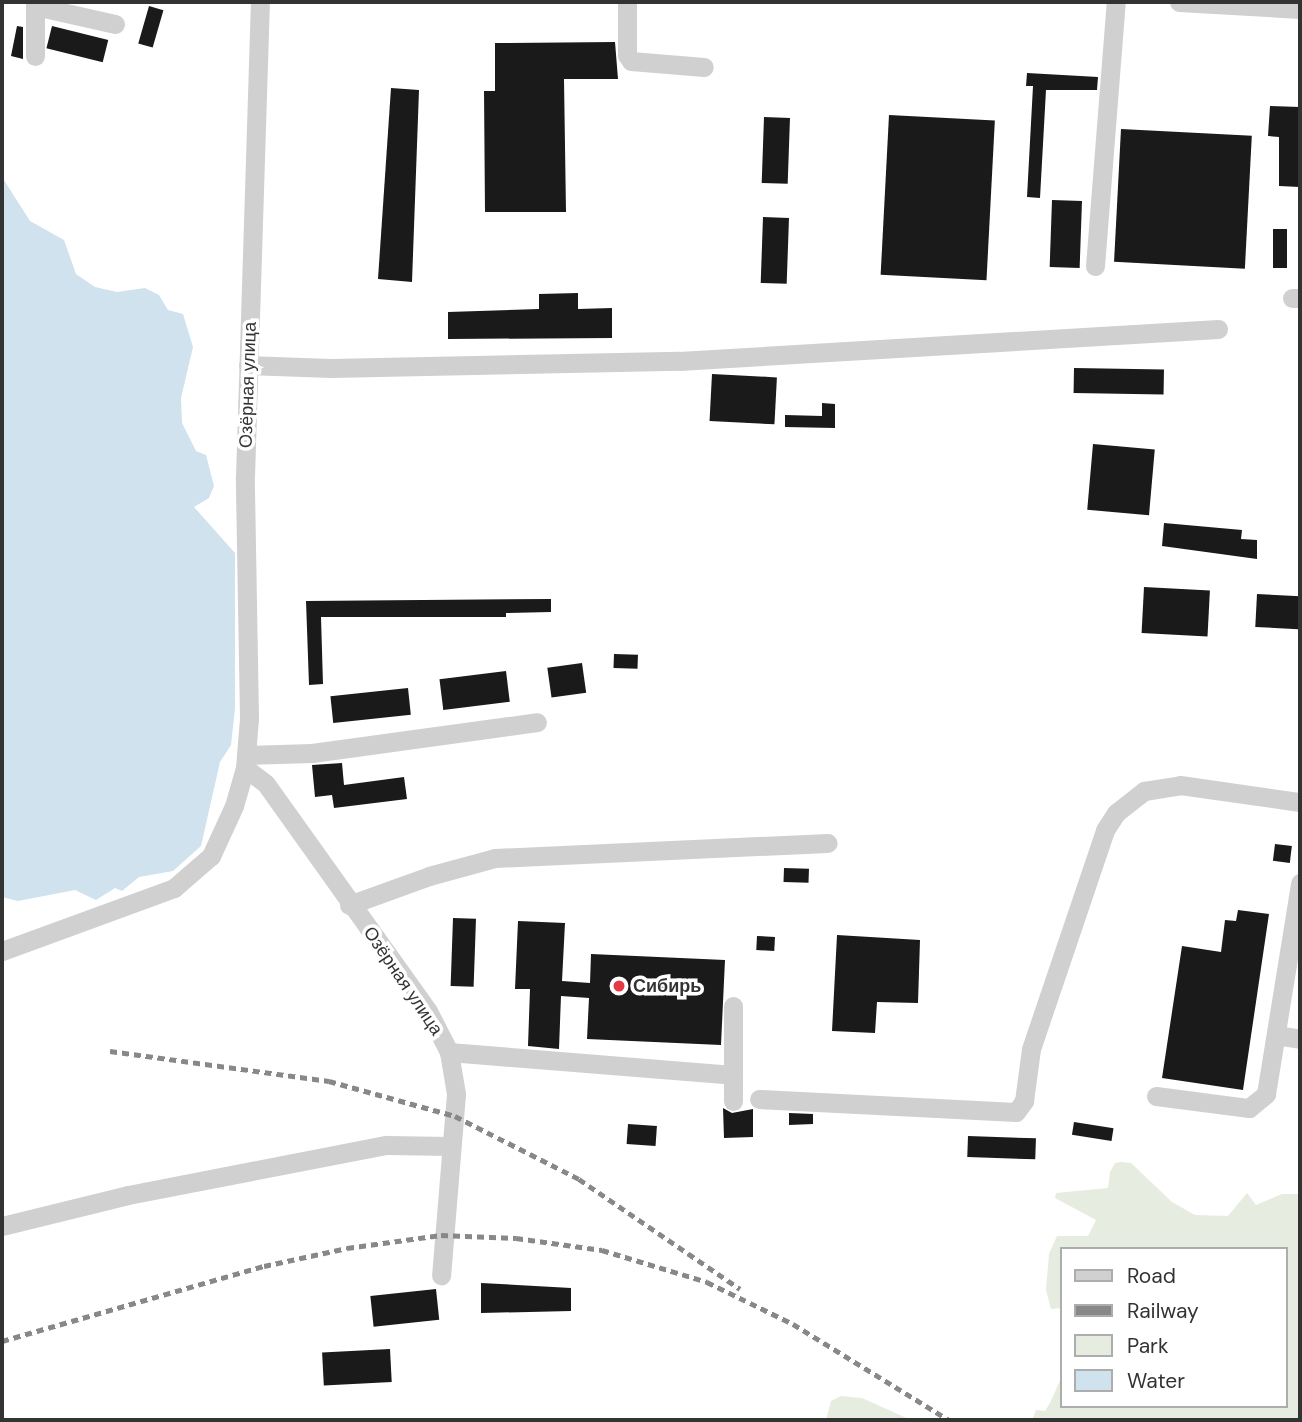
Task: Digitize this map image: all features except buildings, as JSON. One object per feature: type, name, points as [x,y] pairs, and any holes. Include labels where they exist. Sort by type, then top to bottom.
[{"type":"street","name":"Озёрная улица","points":[[2,951],[148,899],[195,873],[224,835],[245,762],[250,688],[246,503],[248,365],[260,2]]},
{"type":"street","points":[[626,2],[627,55],[631,61],[704,67]]},
{"type":"street","points":[[1095,265],[1116,2]]},
{"type":"street","points":[[1179,2],[1300,9]]},
{"type":"street","points":[[35,56],[35,4],[116,24]]},
{"type":"street","points":[[248,365],[679,361],[1218,329]]},
{"type":"street","points":[[245,762],[537,722]]},
{"type":"street","name":"Озёрная улица","points":[[245,762],[266,784],[349,905],[428,1011],[449,1052],[456,1094],[441,1275]]},
{"type":"street","points":[[759,1100],[1016,1112],[1024,1101],[1031,1048],[1105,830],[1116,813],[1144,791],[1180,785],[1300,802]]},
{"type":"street","points":[[349,905],[429,876],[495,858],[828,843]]},
{"type":"street","points":[[1156,1096],[1249,1108],[1266,1094],[1297,919],[1300,883]]},
{"type":"street","points":[[733,1006],[733,1101]]},
{"type":"street","points":[[1276,1035],[1300,1039]]},
{"type":"street","points":[[449,1052],[733,1075]]},
{"type":"street","points":[[2,1226],[128,1195],[386,1145],[411,1142],[451,1146]]},
{"type":"green space","points":[[1115,1163],[1131,1163],[1172,1202],[1195,1215],[1228,1216],[1247,1193],[1256,1205],[1282,1194],[1300,1194],[1300,1420],[1032,1420],[1036,1410],[1045,1411],[1060,1380],[1060,1408],[1288,1408],[1288,1247],[1060,1247],[1060,1308],[1051,1309],[1046,1290],[1049,1254],[1057,1236],[1088,1236],[1096,1220],[1055,1198],[1056,1193],[1108,1188],[1110,1172]]},
{"type":"green space","points":[[841,1396],[862,1398],[911,1420],[826,1420],[831,1401]]},
{"type":"water","points":[[2,177],[30,221],[64,240],[76,274],[95,287],[117,292],[145,288],[159,295],[168,310],[183,314],[193,347],[181,398],[182,423],[196,451],[206,455],[214,486],[209,498],[194,507],[235,553],[235,709],[231,745],[220,762],[201,846],[173,871],[139,877],[122,891],[115,888],[96,900],[75,890],[18,901],[2,897]]},
{"type":"railway","points":[[110,1051],[329,1081],[455,1116],[579,1179],[740,1289]]},
{"type":"railway","points":[[2,1341],[264,1266],[347,1248],[441,1235],[516,1238],[602,1250],[707,1282],[793,1324],[949,1420]]},
{"type":"place","name":"Сибирь","points":[[619,986]]}]
